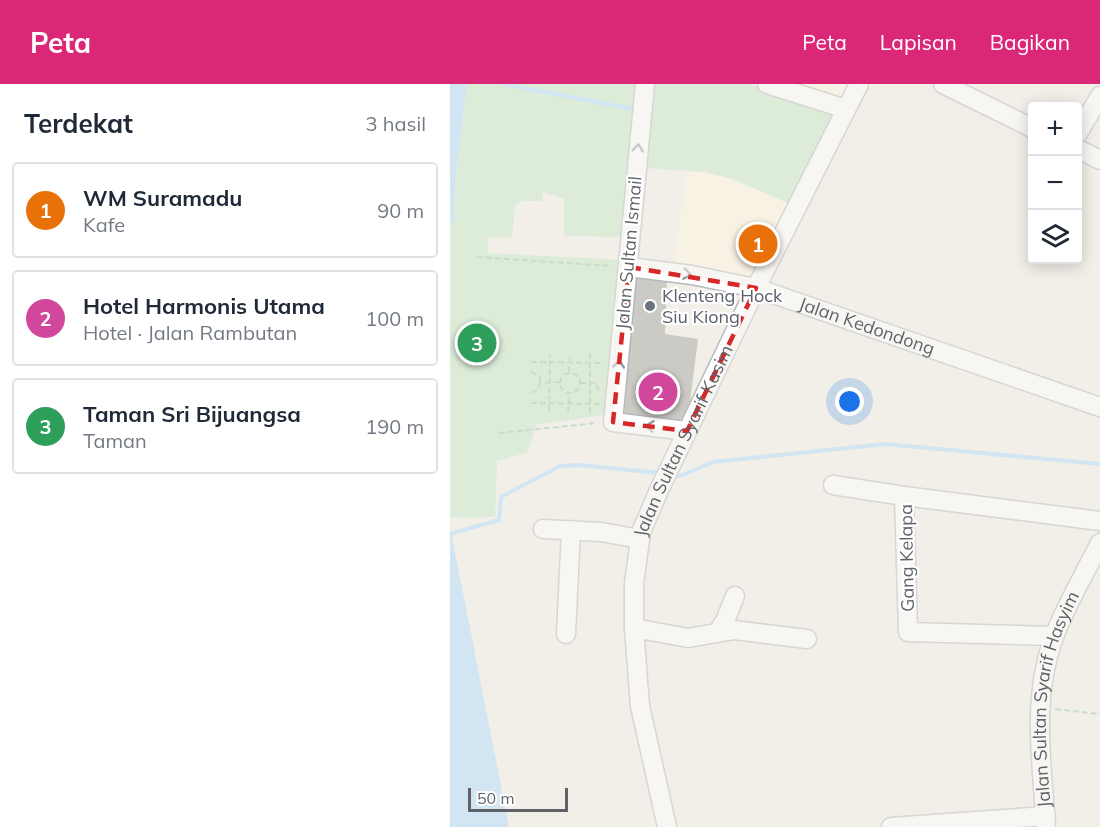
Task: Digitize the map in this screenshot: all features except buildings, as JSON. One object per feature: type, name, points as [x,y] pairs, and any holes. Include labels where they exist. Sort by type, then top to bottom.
[{"type":"street","name":"Jalan Sultan Ismail","points":[[614,413],[645,84]]},
{"type":"street","points":[[767,84],[846,110]]},
{"type":"street","name":"Jalan Sultan Syarif Kasim","points":[[667,827],[640,706],[634,628],[634,584],[640,539],[660,488],[687,430],[859,84]]},
{"type":"street","points":[[943,84],[1028,126]]},
{"type":"street","points":[[1082,125],[1100,96]]},
{"type":"street","points":[[1082,151],[1100,160]]},
{"type":"street","name":"Jalan Kedondong","points":[[629,267],[692,275],[756,288],[1100,407]]},
{"type":"street","points":[[614,413],[687,430]]},
{"type":"street","points":[[833,485],[904,496]]},
{"type":"street","name":"Gang Kelapa","points":[[1054,636],[908,632],[904,496],[1100,521]]},
{"type":"street","points":[[543,529],[571,530],[640,539]]},
{"type":"street","points":[[566,634],[571,530]]},
{"type":"street","name":"Jalan Sultan Syarif Hasyim","points":[[1046,822],[1038,723],[1047,660],[1054,636],[1100,543]]},
{"type":"street","points":[[717,633],[725,621],[735,596]]},
{"type":"street","points":[[634,628],[688,638],[734,630],[807,639]]},
{"type":"street","points":[[891,827],[1046,822]]},
{"type":"path","points":[[477,256],[629,267]]},
{"type":"path","points":[[549,411],[550,354]]},
{"type":"path","points":[[569,372],[570,354]]},
{"type":"path","points":[[590,413],[591,354]]},
{"type":"path","points":[[531,362],[619,363]]},
{"type":"path","points":[[531,371],[540,377],[537,390],[532,393]]},
{"type":"path","points":[[569,372],[562,376],[560,382],[562,389],[570,393]]},
{"type":"path","points":[[569,372],[578,376],[580,383],[578,389],[570,393]]},
{"type":"path","points":[[540,383],[560,382]]},
{"type":"path","points":[[580,383],[590,383]]},
{"type":"path","points":[[568,412],[570,393]]},
{"type":"path","points":[[531,403],[590,404],[614,413]]},
{"type":"path","points":[[499,433],[614,413]]},
{"type":"path","points":[[1040,708],[1100,714]]},
{"type":"highlighted area","points":[[629,267],[756,288],[687,431],[613,422]]},
{"type":"shaded area","points":[[788,84],[851,84],[844,99]]},
{"type":"shaded area","points":[[687,172],[705,172],[732,179],[790,204],[755,275],[743,276],[674,262]]},
{"type":"green space","points":[[467,84],[636,84],[623,237],[564,236],[564,199],[543,192],[542,201],[521,201],[515,206],[512,237],[488,238],[488,253],[623,260],[609,414],[536,425],[528,452],[497,461],[495,517],[450,518],[450,222],[454,222],[455,183]]},
{"type":"green space","points":[[652,84],[749,84],[833,114],[790,204],[732,179],[705,172],[645,168]]},
{"type":"water","points":[[450,84],[467,84],[455,183],[454,222],[450,222]]},
{"type":"water","points":[[450,527],[509,827],[450,827]]},
{"type":"waterway","points":[[503,84],[633,109]]},
{"type":"waterway","points":[[671,475],[680,476],[713,462],[885,444],[1100,464]]},
{"type":"waterway","points":[[450,534],[499,520],[501,497],[560,466],[579,465],[660,473]]},
{"type":"place","name":"WM Suramadu","points":[[758,244]]},
{"type":"place","name":"Klenteng Hock Siu Kiong","points":[[650,306]]},
{"type":"place","name":"Taman Sri Bijuangsa","points":[[477,343]]},
{"type":"place","name":"Hotel Harmonis Utama","points":[[658,392]]}]
